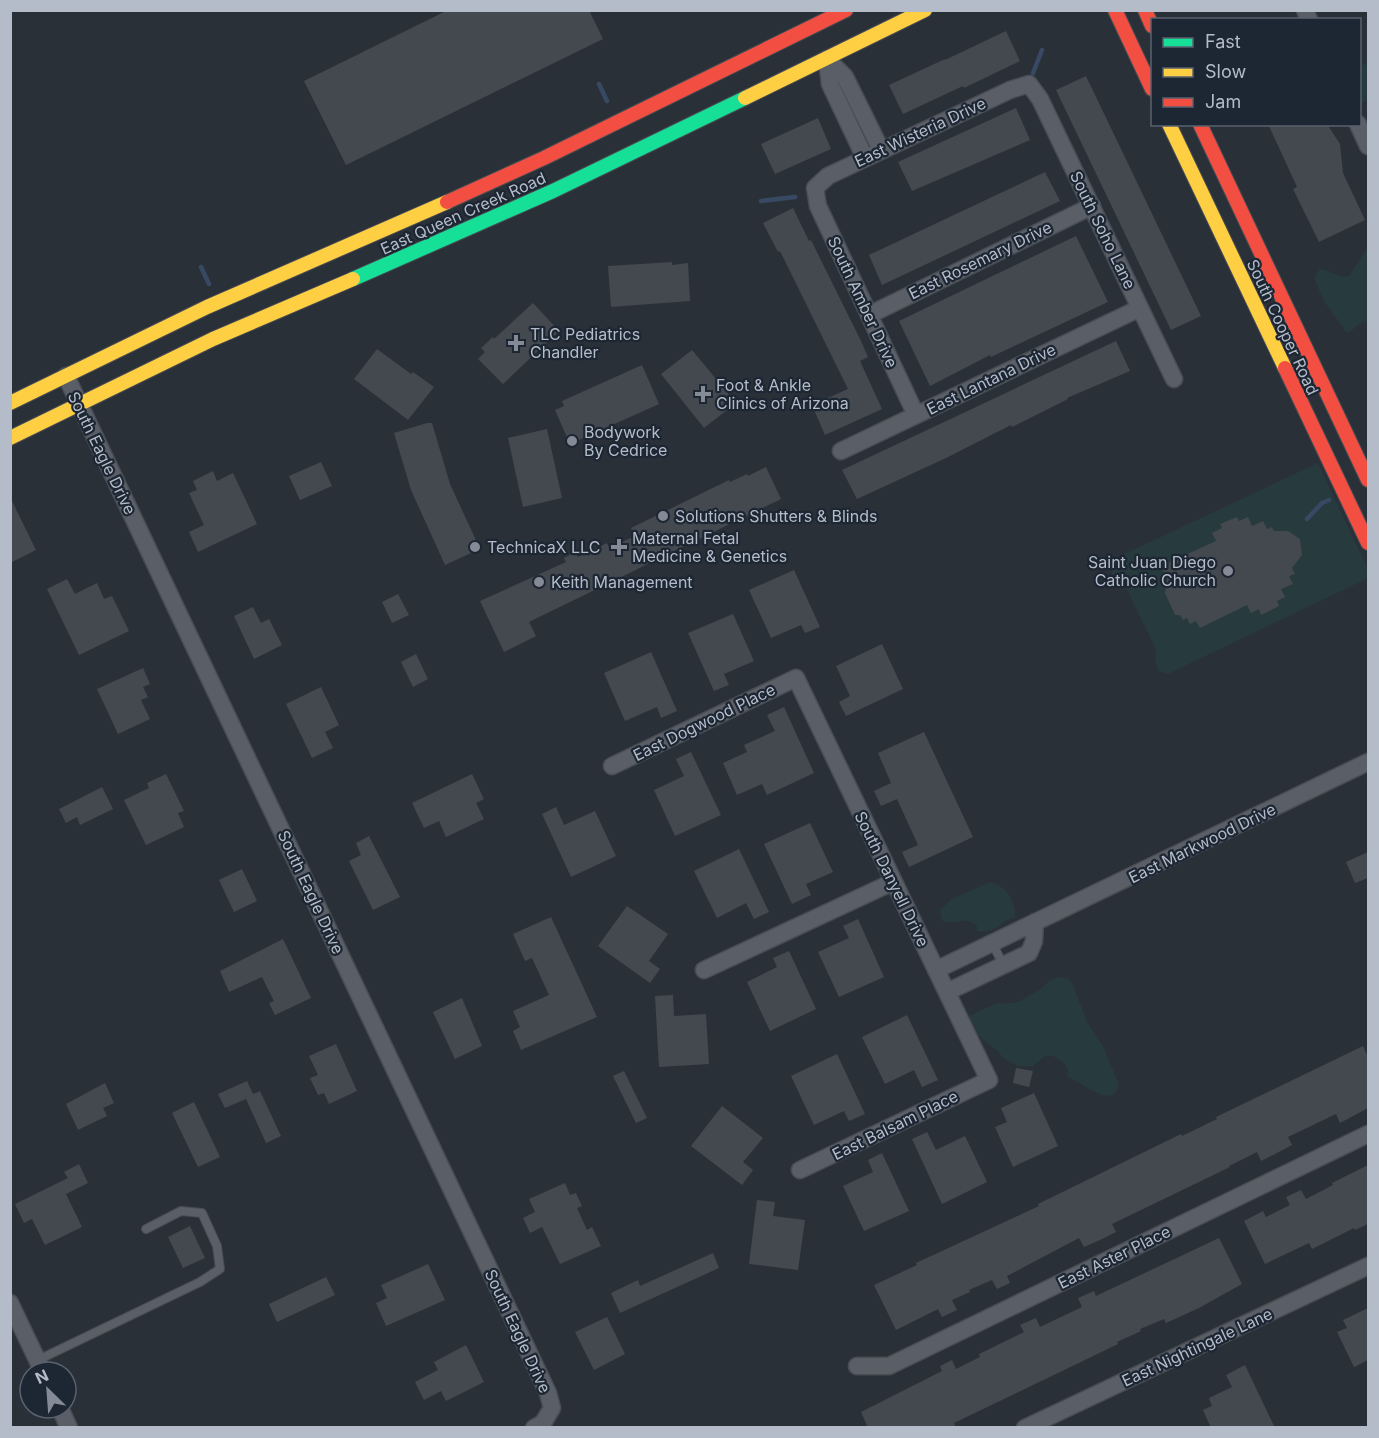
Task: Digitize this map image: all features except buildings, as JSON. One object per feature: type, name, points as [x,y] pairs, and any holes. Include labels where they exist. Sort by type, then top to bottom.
[{"type":"main road","name":"East Queen Creek Road","points":[[10,438],[213,339],[511,211],[846,10]]},
{"type":"main road","name":"East Queen Creek Road","points":[[10,403],[207,307],[414,217],[665,118],[827,58],[925,10]]},
{"type":"main road","points":[[1115,10],[1151,87]]},
{"type":"main road","name":"South Cooper Road","points":[[1170,126],[1368,543]]},
{"type":"main road","name":"South Cooper Road","points":[[1201,126],[1368,480]]},
{"type":"main road","points":[[1268,334],[1293,321]]},
{"type":"street","points":[[827,58],[845,77],[881,150]]},
{"type":"street","points":[[827,58],[830,84],[865,158]]},
{"type":"street","name":"East Wisteria Drive","points":[[815,188],[828,176],[881,150],[1010,90],[1029,84]]},
{"type":"street","name":"South Soho Lane","points":[[1029,84],[1041,99],[1174,379]]},
{"type":"street","points":[[847,120],[863,112]]},
{"type":"street","points":[[1359,126],[1368,146]]},
{"type":"street","name":"South Amber Drive","points":[[815,188],[818,206],[916,415]]},
{"type":"street","name":"East Rosemary Drive","points":[[869,315],[1092,206]]},
{"type":"street","name":"East Lantana Drive","points":[[841,451],[1140,308]]},
{"type":"street","name":"South Eagle Drive","points":[[66,376],[549,1393],[552,1408],[543,1423],[534,1428]]},
{"type":"street","name":"East Dogwood Place","points":[[612,766],[796,678]]},
{"type":"street","name":"South Danyell Drive","points":[[796,678],[989,1080]]},
{"type":"street","name":"East Markwood Drive","points":[[936,970],[1368,762]]},
{"type":"street","points":[[704,970],[893,882]]},
{"type":"street","points":[[947,993],[1029,953],[1034,941],[1035,922]]},
{"type":"street","name":"East Balsam Place","points":[[800,1170],[989,1080]]},
{"type":"street","name":"East Aster Place","points":[[857,1366],[889,1366],[1368,1134]]},
{"type":"street","name":"East Nightingale Lane","points":[[1025,1428],[1368,1266]]},
{"type":"street","points":[[10,1303],[37,1360]]},
{"type":"lane","points":[[992,943],[1004,966]]},
{"type":"lane","points":[[51,1360],[200,1282],[220,1269],[216,1246],[202,1214],[181,1211],[146,1229]]},
{"type":"green space","points":[[1368,62],[1368,99],[1362,103],[1361,100],[1361,66]]},
{"type":"green space","points":[[1368,247],[1368,320],[1350,332],[1346,332],[1324,301],[1314,278],[1320,269],[1349,276]]},
{"type":"green space","points":[[1318,463],[1368,569],[1368,578],[1168,674],[1160,672],[1155,663],[1156,649],[1126,588],[1112,575],[1111,566],[1114,559]]},
{"type":"green space","points":[[990,882],[1001,887],[1012,899],[1015,917],[995,929],[985,931],[977,931],[977,926],[969,921],[946,922],[942,920],[940,910],[952,899]]},
{"type":"green space","points":[[1059,977],[1067,978],[1072,983],[1088,1024],[1103,1046],[1119,1085],[1116,1092],[1110,1096],[1093,1091],[1067,1077],[1068,1070],[1064,1063],[1053,1056],[1045,1056],[1033,1066],[1019,1066],[1004,1059],[997,1050],[978,1035],[969,1016],[995,1004],[1018,1002],[1041,989],[1050,980]]},
{"type":"waterway","points":[[1033,73],[1042,50]]},
{"type":"waterway","points":[[599,84],[607,101]]},
{"type":"waterway","points":[[761,201],[795,197]]},
{"type":"waterway","points":[[201,267],[209,284]]},
{"type":"waterway","points":[[1307,519],[1322,503],[1329,500]]},
{"type":"traffic: fast","points":[[353,279],[553,191],[745,98]]},
{"type":"traffic: slow","points":[[745,98],[925,10]]},
{"type":"traffic: slow","points":[[1170,126],[1285,368]]},
{"type":"traffic: slow","points":[[10,403],[207,307],[447,202]]},
{"type":"traffic: slow","points":[[10,438],[213,339],[353,279]]},
{"type":"traffic: jam","points":[[447,202],[544,158],[846,10]]},
{"type":"traffic: jam","points":[[1115,10],[1151,87]]},
{"type":"traffic: jam","points":[[1145,10],[1151,24]]},
{"type":"traffic: jam","points":[[1201,126],[1368,480]]},
{"type":"traffic: jam","points":[[1285,368],[1368,543]]},
{"type":"place","name":"TLC Pediatrics Chandler","points":[[516,343]]},
{"type":"place","name":"Foot & Ankle Clinics of Arizona","points":[[703,394]]},
{"type":"place","name":"Bodywork By Cedrice","points":[[572,441]]},
{"type":"place","name":"Solutions Shutters & Blinds","points":[[663,516]]},
{"type":"place","name":"TechnicaX LLC","points":[[475,547]]},
{"type":"place","name":"Maternal Fetal Medicine & Genetics","points":[[619,547]]},
{"type":"place","name":"Saint Juan Diego Catholic Church","points":[[1228,571]]},
{"type":"place","name":"Keith Management","points":[[539,582]]}]
